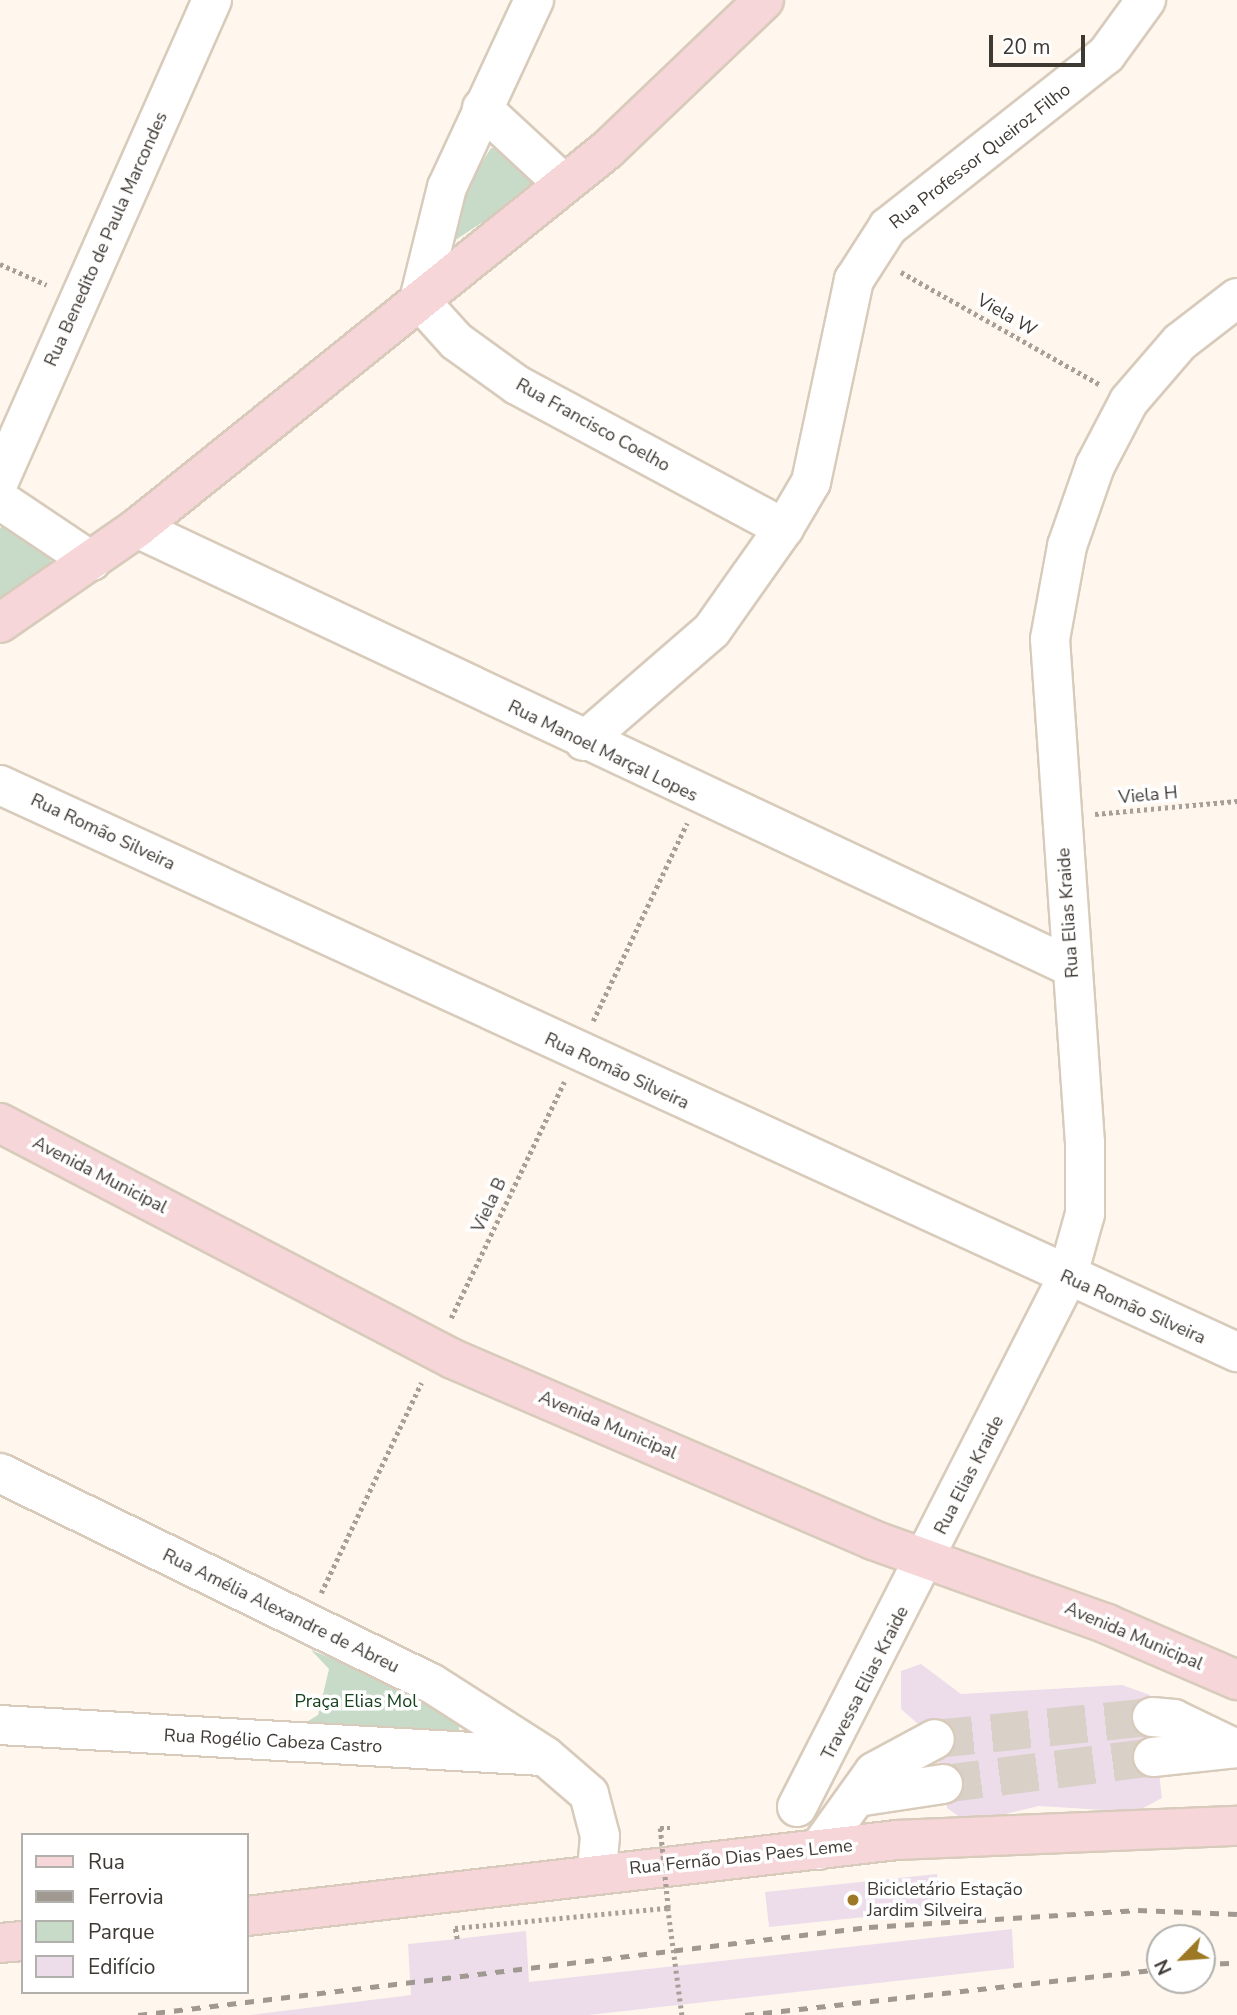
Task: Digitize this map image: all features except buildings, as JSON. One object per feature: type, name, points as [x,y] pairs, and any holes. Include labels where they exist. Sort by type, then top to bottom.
[{"type":"main road","points":[[0,623],[137,528],[564,184],[674,92],[764,0]]},
{"type":"main road","name":"Avenida Municipal","points":[[0,1123],[436,1350],[873,1540],[929,1555],[1237,1680]]},
{"type":"main road","name":"Rua Fernão Dias Paes Leme","points":[[248,1916],[597,1871],[966,1836],[1237,1826]]},
{"type":"main road","points":[[0,1943],[21,1941]]},
{"type":"street","name":"Rua Benedito de Paula Marcondes","points":[[0,479],[212,0]]},
{"type":"street","points":[[419,300],[447,187],[534,0]]},
{"type":"street","name":"Rua Professor Queiroz Filho","points":[[584,741],[712,630],[784,528],[811,482],[839,333],[854,280],[888,227],[1106,55],[1146,0]]},
{"type":"street","points":[[482,108],[564,184]]},
{"type":"street","name":"Rua Elias Kraide","points":[[929,1555],[1067,1278],[1085,1214],[1050,639],[1067,546],[1095,466],[1129,401],[1180,342],[1237,298]]},
{"type":"street","name":"Rua Francisco Coelho","points":[[419,300],[456,341],[517,385],[784,528]]},
{"type":"street","points":[[0,500],[91,561]]},
{"type":"street","name":"Rua Manoel Marçal Lopes","points":[[137,528],[699,797],[1071,967]]},
{"type":"street","name":"Rua Romão Silveira","points":[[0,785],[1067,1278],[1237,1352]]},
{"type":"street","name":"Rua Amélia Alexandre de Abreu","points":[[0,1473],[464,1704],[545,1756],[589,1794],[600,1836],[597,1871]]},
{"type":"street","name":"Travessa Elias Kraide","points":[[797,1807],[929,1555]]},
{"type":"street","points":[[449,1751],[467,1747],[472,1732],[473,1717],[464,1704]]},
{"type":"street","points":[[1152,1717],[1183,1722],[1236,1748]]},
{"type":"street","name":"Rua Rogélio Cabeza Castro","points":[[0,1725],[545,1756]]},
{"type":"street","points":[[818,1850],[883,1764],[935,1739]]},
{"type":"street","points":[[1153,1757],[1236,1748]]},
{"type":"street","points":[[857,1797],[943,1784]]},
{"type":"path","name":"Viela W","points":[[871,254],[1129,401]]},
{"type":"path","points":[[0,264],[79,299]]},
{"type":"path","name":"Viela B","points":[[305,1626],[699,797]]},
{"type":"path","name":"Viela H","points":[[1061,817],[1237,800]]},
{"type":"path","points":[[660,1828],[682,2015]]},
{"type":"path","points":[[457,1938],[455,1928],[668,1908]]},
{"type":"green space","points":[[491,148],[516,151],[537,186],[451,243],[469,183]]},
{"type":"green space","points":[[12,521],[49,543],[51,564],[0,603],[0,528]]},
{"type":"green space","name":"Praça Elias Mol","points":[[311,1650],[462,1712],[457,1739],[295,1729],[318,1715],[329,1669]]},
{"type":"tunnel","points":[[935,1739],[1152,1717]]},
{"type":"tunnel","points":[[943,1784],[1153,1757]]},
{"type":"railway","points":[[138,2015],[869,1927],[1138,1910],[1237,1914]]},
{"type":"railway","points":[[1216,1964],[1237,1963]]},
{"type":"railway","points":[[745,2015],[1146,1971]]},
{"type":"place","name":"Bicicletário Estação Jardim Silveira","points":[[853,1900]]}]
